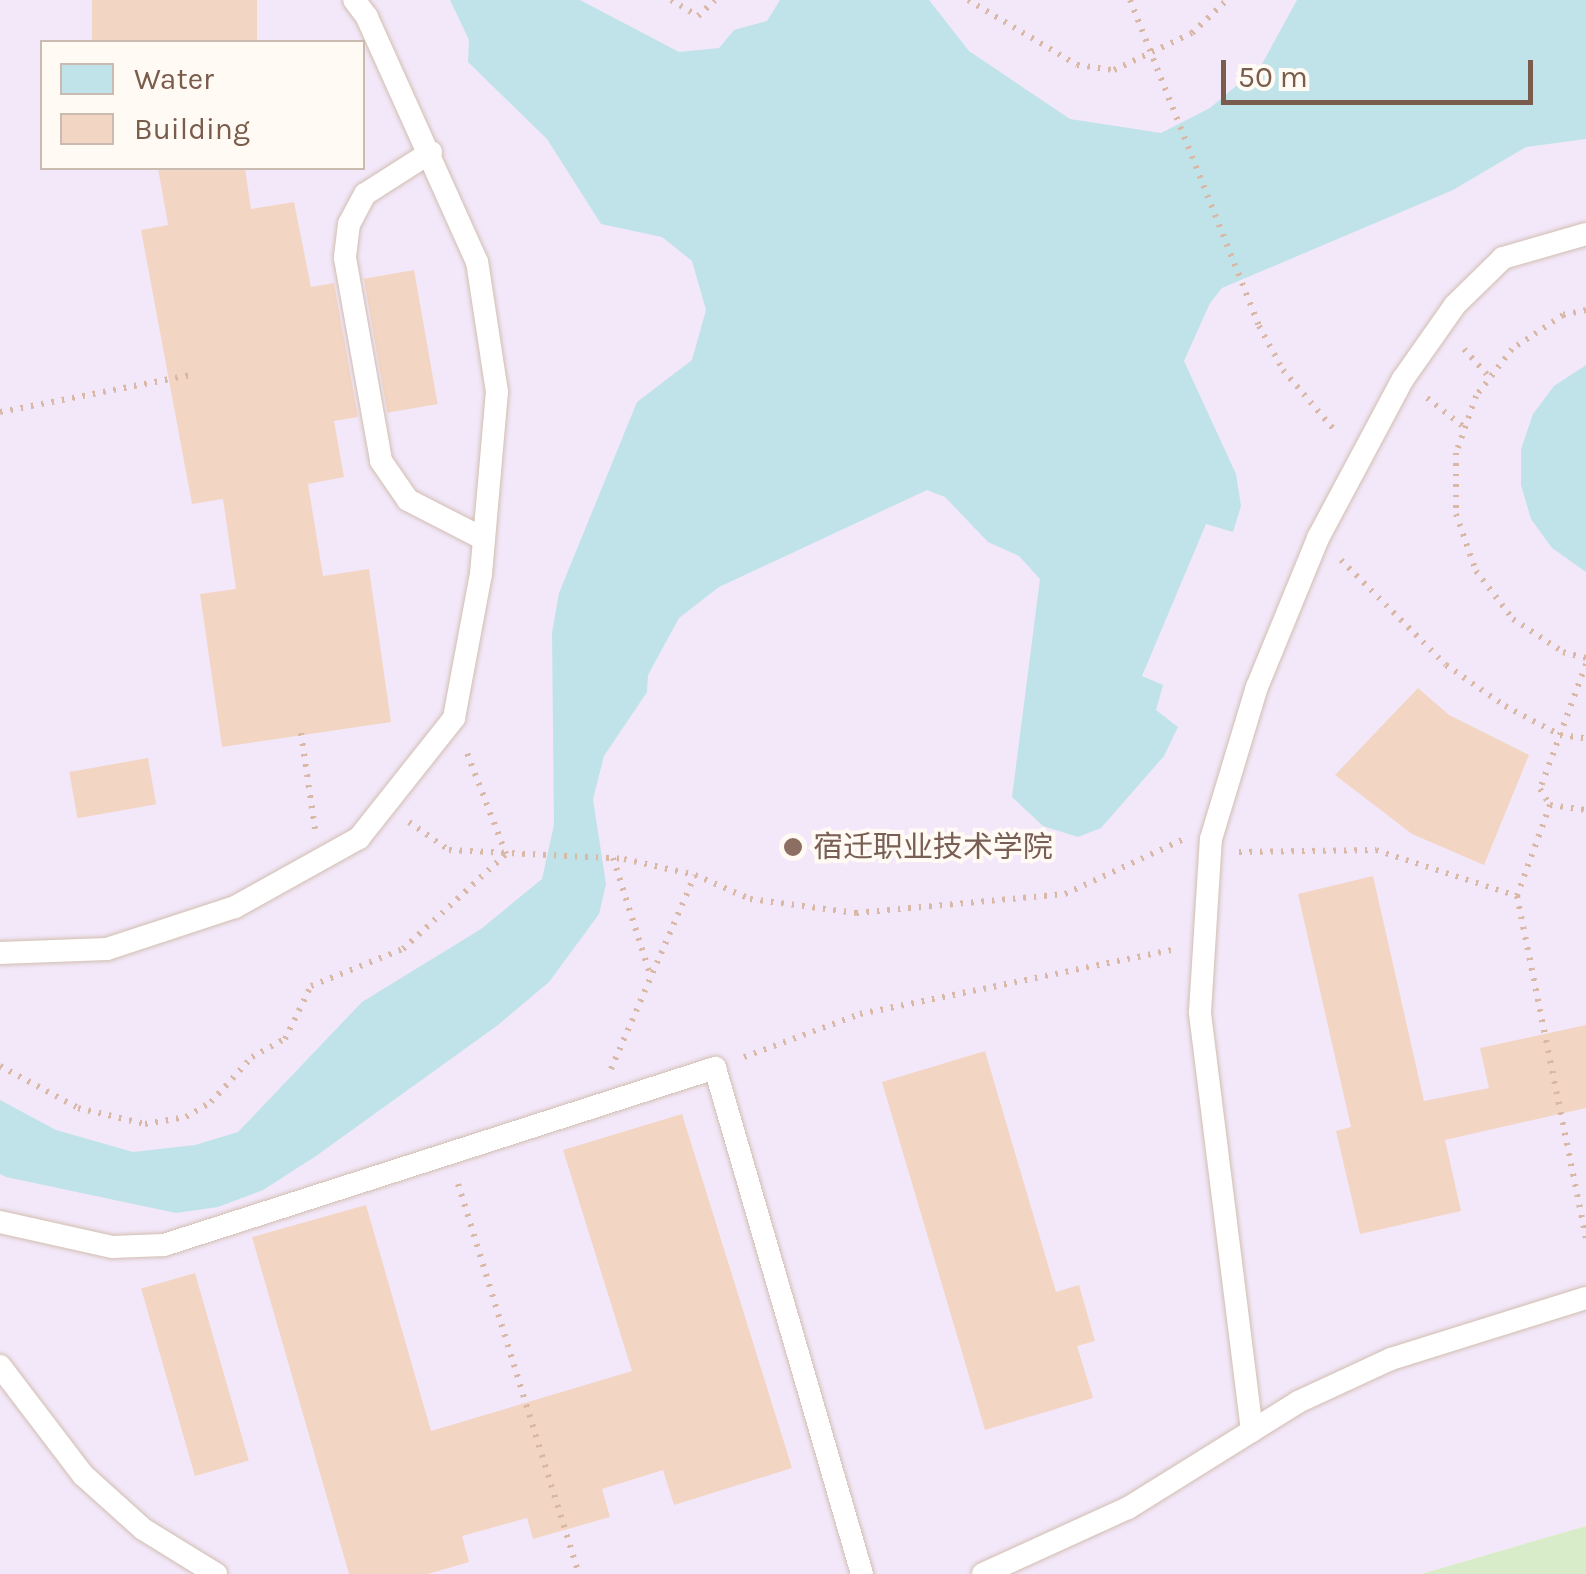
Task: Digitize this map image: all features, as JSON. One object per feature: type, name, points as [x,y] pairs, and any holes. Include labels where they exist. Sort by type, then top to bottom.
[{"type":"lane","points":[[0,953],[107,949],[234,907],[360,838],[454,718],[484,539],[497,392],[478,262],[431,152],[354,0]]},
{"type":"lane","points":[[431,152],[365,194],[350,224],[345,258],[382,461],[408,500],[484,539]]},
{"type":"lane","points":[[1252,1430],[1200,1012],[1215,825],[1257,687],[1318,538],[1403,380],[1456,304],[1503,258],[1586,234]]},
{"type":"lane","points":[[0,1222],[112,1247],[164,1245],[715,1068],[862,1574]]},
{"type":"lane","points":[[983,1574],[1128,1508],[1252,1430],[1391,1358],[1586,1298]]},
{"type":"lane","points":[[0,1366],[83,1475],[143,1530],[216,1574]]},
{"type":"path","points":[[671,0],[698,16],[715,0]]},
{"type":"path","points":[[968,0],[1077,65],[1114,70],[1192,33],[1228,0]]},
{"type":"path","points":[[1130,0],[1248,296],[1283,370],[1360,458]]},
{"type":"path","points":[[1586,310],[1563,315],[1512,349],[1476,396],[1456,453],[1456,514],[1476,571],[1513,619],[1563,652],[1586,661],[1540,790],[1550,804],[1586,810]]},
{"type":"path","points":[[0,412],[190,375]]},
{"type":"path","points":[[1403,380],[1465,428]]},
{"type":"path","points":[[1318,538],[1446,665],[1560,734],[1586,738]]},
{"type":"path","points":[[454,718],[506,854]]},
{"type":"path","points":[[302,733],[319,860]]},
{"type":"path","points":[[387,803],[449,850],[613,858],[695,875],[750,900],[856,913],[1065,894],[1215,825]]},
{"type":"path","points":[[1550,804],[1517,896],[1586,1238]]},
{"type":"path","points":[[1210,852],[1376,850],[1517,896]]},
{"type":"path","points":[[0,1066],[78,1108],[145,1124],[186,1118],[252,1057],[286,1039],[311,986],[403,949],[506,854]]},
{"type":"path","points":[[613,858],[651,978]]},
{"type":"path","points":[[595,1107],[695,875]]},
{"type":"path","points":[[715,1068],[860,1014],[992,982],[1204,944]]},
{"type":"path","points":[[448,1154],[578,1574]]},
{"type":"shaded area","name":"宿迁职业技术学院","points":[[0,0],[1586,0],[1586,1526],[1421,1574],[0,1574]]},
{"type":"green space","points":[[1586,1526],[1586,1574],[1421,1574]]},
{"type":"water","points":[[450,0],[580,0],[679,52],[719,48],[734,30],[767,21],[780,0],[929,0],[969,51],[1070,119],[1161,133],[1210,108],[1262,64],[1297,0],[1586,0],[1586,139],[1526,147],[1453,190],[1222,288],[1210,303],[1184,361],[1236,474],[1241,506],[1233,532],[1206,524],[1142,676],[1163,685],[1156,710],[1178,727],[1164,756],[1101,828],[1078,837],[1043,826],[1012,797],[1040,579],[1019,556],[988,542],[945,497],[927,490],[719,587],[679,618],[648,675],[647,692],[604,756],[593,799],[606,884],[599,914],[549,982],[498,1025],[316,1156],[263,1190],[218,1207],[176,1213],[6,1177],[0,1174],[0,1100],[56,1130],[133,1152],[195,1145],[238,1132],[362,1002],[481,929],[542,879],[554,825],[552,633],[559,593],[637,402],[692,360],[706,310],[692,261],[662,237],[601,224],[547,139],[468,62],[469,40]]},
{"type":"water","points":[[1586,365],[1586,572],[1552,548],[1531,519],[1521,485],[1521,449],[1533,414],[1554,386]]},
{"type":"building","points":[[92,0],[257,0],[257,40],[92,40]]},
{"type":"building","points":[[158,170],[245,170],[251,209],[294,202],[311,287],[334,283],[358,417],[334,421],[344,477],[308,484],[323,576],[369,569],[391,722],[222,747],[200,594],[236,589],[223,499],[192,504],[141,230],[168,225]]},
{"type":"building","points":[[414,270],[438,404],[387,413],[364,279]]},
{"type":"building","points":[[1418,688],[1449,715],[1529,755],[1484,865],[1412,834],[1335,775]]},
{"type":"building","points":[[148,758],[156,804],[77,818],[69,772]]},
{"type":"building","points":[[1373,876],[1424,1101],[1489,1088],[1480,1048],[1586,1025],[1586,1108],[1445,1140],[1461,1211],[1360,1234],[1336,1131],[1351,1127],[1298,894]]},
{"type":"building","points":[[985,1051],[1056,1292],[1079,1285],[1095,1341],[1077,1346],[1093,1398],[985,1430],[882,1082]]},
{"type":"building","points":[[682,1114],[792,1468],[674,1505],[663,1470],[602,1489],[610,1517],[533,1539],[527,1518],[462,1536],[469,1562],[428,1574],[349,1574],[252,1237],[366,1205],[431,1431],[632,1371],[563,1150]]},
{"type":"building","points":[[195,1273],[249,1460],[195,1476],[141,1288]]},
{"type":"place","name":"宿迁职业技术学院","points":[[793,847]]}]
